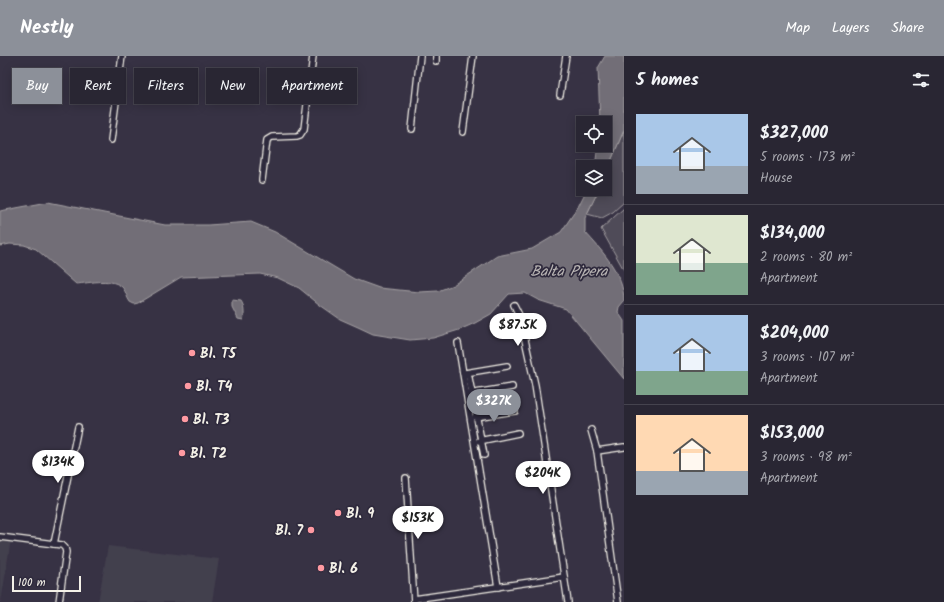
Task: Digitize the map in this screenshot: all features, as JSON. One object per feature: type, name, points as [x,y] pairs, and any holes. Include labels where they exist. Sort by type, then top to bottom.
[{"type":"street","points":[[111,140],[122,56]]},
{"type":"street","points":[[262,180],[267,140],[272,137],[297,136],[300,135],[304,129],[313,56]]},
{"type":"street","points":[[412,128],[420,56]]},
{"type":"street","points":[[463,132],[473,56]]},
{"type":"street","points":[[560,96],[566,56]]},
{"type":"street","points":[[514,305],[520,317],[535,385],[568,602]]},
{"type":"street","points":[[458,343],[466,373],[470,418],[498,587]]},
{"type":"street","points":[[466,373],[507,366]]},
{"type":"street","points":[[469,394],[512,387]]},
{"type":"street","points":[[469,394],[477,417],[484,455]]},
{"type":"street","points":[[470,418],[515,411]]},
{"type":"street","points":[[54,544],[78,427]]},
{"type":"street","points":[[591,430],[597,451],[618,602]]},
{"type":"street","points":[[474,442],[518,433]]},
{"type":"street","points":[[597,451],[624,447]]},
{"type":"street","points":[[406,478],[414,601],[564,577]]},
{"type":"street","points":[[0,537],[62,545],[65,548],[66,552],[59,602]]},
{"type":"shaded area","points":[[624,130],[624,202],[613,212],[602,218],[587,214],[596,196],[612,196],[611,160]]},
{"type":"shaded area","points":[[624,208],[624,270],[601,229]]},
{"type":"shaded area","points":[[0,538],[11,539],[1,602],[0,602]]},
{"type":"shaded area","points":[[108,546],[219,559],[212,602],[98,602]]},
{"type":"water","points":[[605,56],[624,56],[624,130],[611,160],[596,160],[597,152],[612,152],[612,116],[600,116],[598,68]]},
{"type":"water","name":"Balta Pipera","points":[[584,196],[596,196],[585,218],[585,232],[611,264],[616,272],[623,291],[624,301],[619,307],[618,312],[624,321],[624,379],[566,309],[538,300],[525,293],[509,294],[491,314],[459,330],[433,338],[410,340],[373,334],[340,319],[299,288],[278,278],[260,274],[181,277],[134,304],[130,302],[123,288],[119,285],[107,282],[76,284],[36,249],[24,245],[10,244],[0,246],[0,211],[48,202],[165,225],[208,225],[251,222],[275,232],[354,279],[379,288],[419,292],[438,291],[453,285],[497,256],[532,249],[561,232]]},
{"type":"water","points":[[232,300],[241,301],[244,313],[243,320],[238,319],[232,307]]},
{"type":"place","name":"Bl. T5","points":[[192,353]]},
{"type":"place","name":"Bl. T4","points":[[188,386]]},
{"type":"place","name":"Bl. T3","points":[[185,419]]},
{"type":"place","name":"Bl. T2","points":[[182,453]]},
{"type":"place","name":"Bl. 9","points":[[338,513]]},
{"type":"place","name":"Bl. 7","points":[[311,530]]},
{"type":"place","name":"Bl. 6","points":[[321,568]]}]
